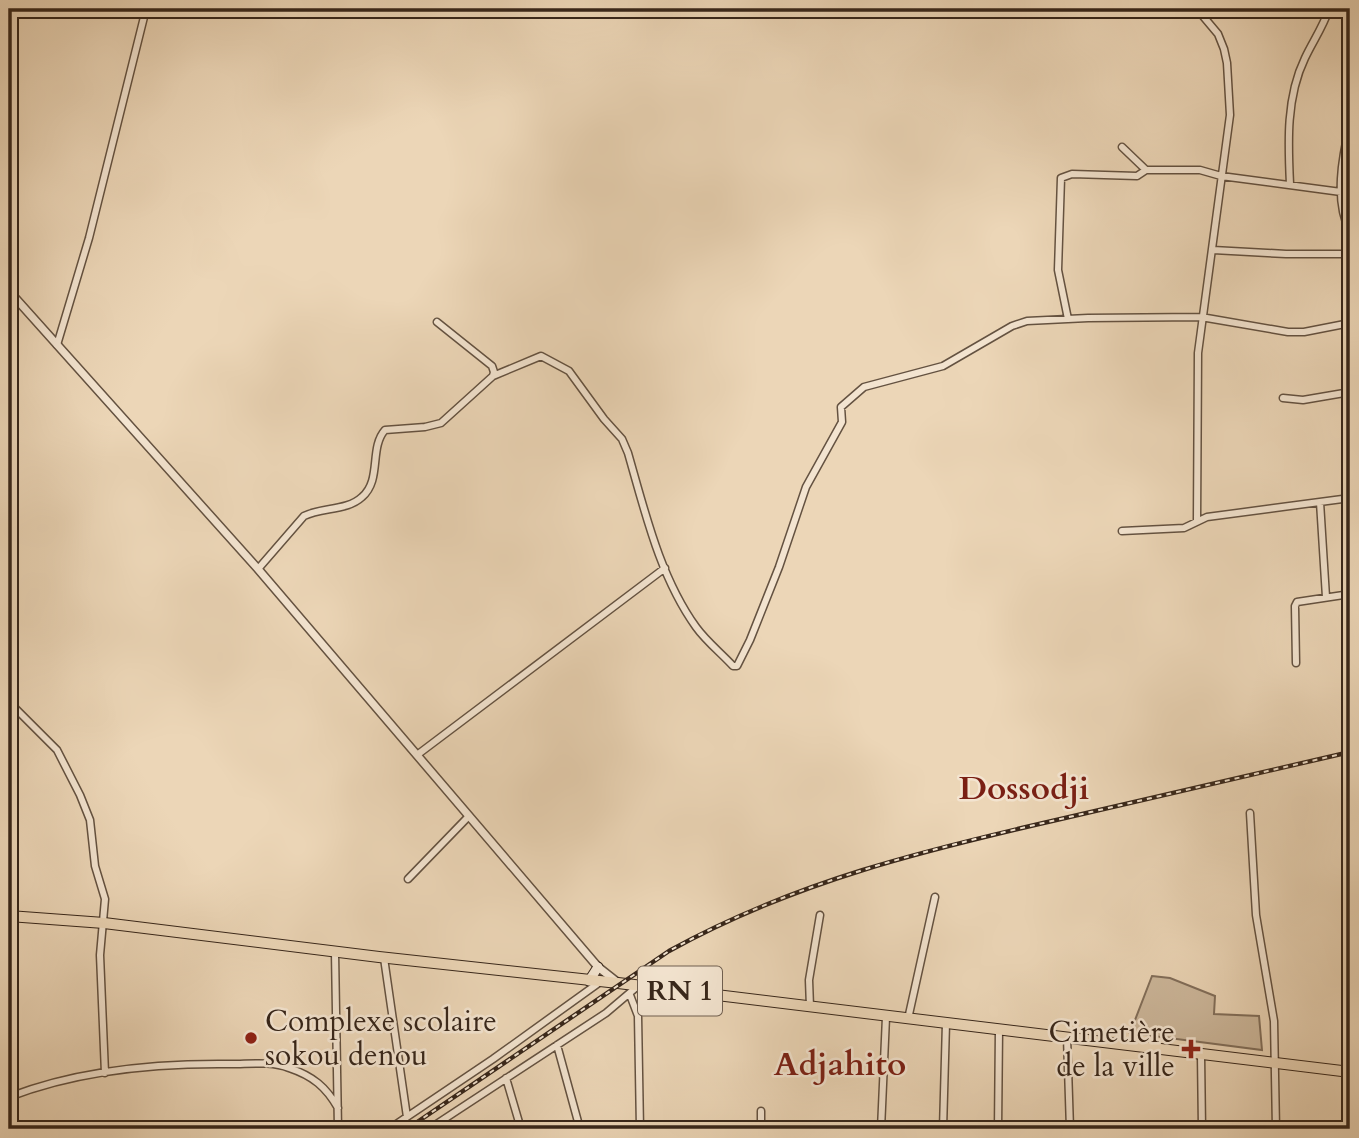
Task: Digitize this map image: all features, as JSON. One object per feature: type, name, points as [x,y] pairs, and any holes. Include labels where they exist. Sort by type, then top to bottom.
[{"type":"main road","name":"RN 1","points":[[9,916],[104,923],[384,958],[639,985],[1350,1072]]},
{"type":"main road","points":[[594,982],[598,967]]},
{"type":"street","points":[[57,345],[89,237],[146,9]]},
{"type":"street","points":[[1197,9],[1218,34],[1227,63],[1230,115],[1198,353],[1197,521]]},
{"type":"street","points":[[1290,184],[1292,102],[1305,59],[1320,33],[1329,9]]},
{"type":"street","points":[[1350,124],[1341,192],[1350,232]]},
{"type":"street","points":[[1122,147],[1146,170]]},
{"type":"street","points":[[1068,319],[1058,270],[1061,177],[1072,174],[1137,176],[1146,170],[1200,170],[1221,176],[1341,192]]},
{"type":"street","points":[[1342,181],[1350,181]]},
{"type":"street","points":[[1213,250],[1350,254]]},
{"type":"street","points":[[10,292],[258,569],[598,967],[618,983]]},
{"type":"street","points":[[9,306],[10,292]]},
{"type":"street","points":[[258,569],[304,516],[314,511],[348,505],[362,498],[373,480],[382,433],[386,430],[441,423],[493,376],[541,356],[569,371],[622,439],[674,590],[697,628],[733,666],[737,666],[779,568],[806,487],[842,422],[841,407],[864,387],[943,366],[1012,326],[1027,321],[1201,317],[1288,332],[1304,332],[1350,323]]},
{"type":"street","points":[[437,322],[492,366],[493,376]]},
{"type":"street","points":[[1283,398],[1303,400],[1350,392]]},
{"type":"street","points":[[1122,531],[1184,528],[1207,517],[1350,498]]},
{"type":"street","points":[[1320,502],[1326,597]]},
{"type":"street","points":[[417,755],[666,568]]},
{"type":"street","points":[[1296,663],[1294,606],[1297,602],[1350,594]]},
{"type":"street","points":[[9,702],[57,750],[90,820],[95,866],[105,899],[100,956],[105,1073]]},
{"type":"street","points":[[1250,813],[1256,915],[1274,1021],[1276,1129]]},
{"type":"street","points":[[408,879],[469,816]]},
{"type":"street","points":[[908,1019],[935,897]]},
{"type":"street","points":[[810,1007],[810,980],[820,915]]},
{"type":"street","points":[[335,952],[338,1129]]},
{"type":"street","points":[[384,958],[407,1117]]},
{"type":"street","points":[[389,1129],[494,1059],[594,982]]},
{"type":"street","points":[[429,1129],[630,995],[639,985]]},
{"type":"street","points":[[630,995],[638,1016],[640,1129]]},
{"type":"street","points":[[881,1129],[886,1017]]},
{"type":"street","points":[[943,1129],[946,1023]]},
{"type":"street","points":[[999,1029],[999,1129]]},
{"type":"street","points":[[1067,1037],[1070,1129]]},
{"type":"street","points":[[557,1045],[580,1129]]},
{"type":"street","points":[[1201,1055],[1202,1129]]},
{"type":"street","points":[[9,1097],[45,1084],[105,1073],[195,1063],[274,1065],[288,1067],[313,1080],[327,1090],[338,1108]]},
{"type":"street","points":[[506,1078],[520,1129]]},
{"type":"street","points":[[761,1111],[761,1129]]},
{"type":"shaded area","points":[[1152,976],[1170,978],[1215,996],[1214,1014],[1259,1016],[1262,1050],[1130,1033]]},
{"type":"railway","points":[[407,1129],[669,951],[765,905],[862,870],[962,842],[1350,752]]},
{"type":"place","name":"Complexe scolaire sokou denou","points":[[251,1038]]},
{"type":"place","name":"Cimetière de la ville","points":[[1191,1049]]},
{"type":"district","name":"Dossodji","points":[[1024,788]]},
{"type":"district","name":"Adjahito","points":[[840,1064]]}]
